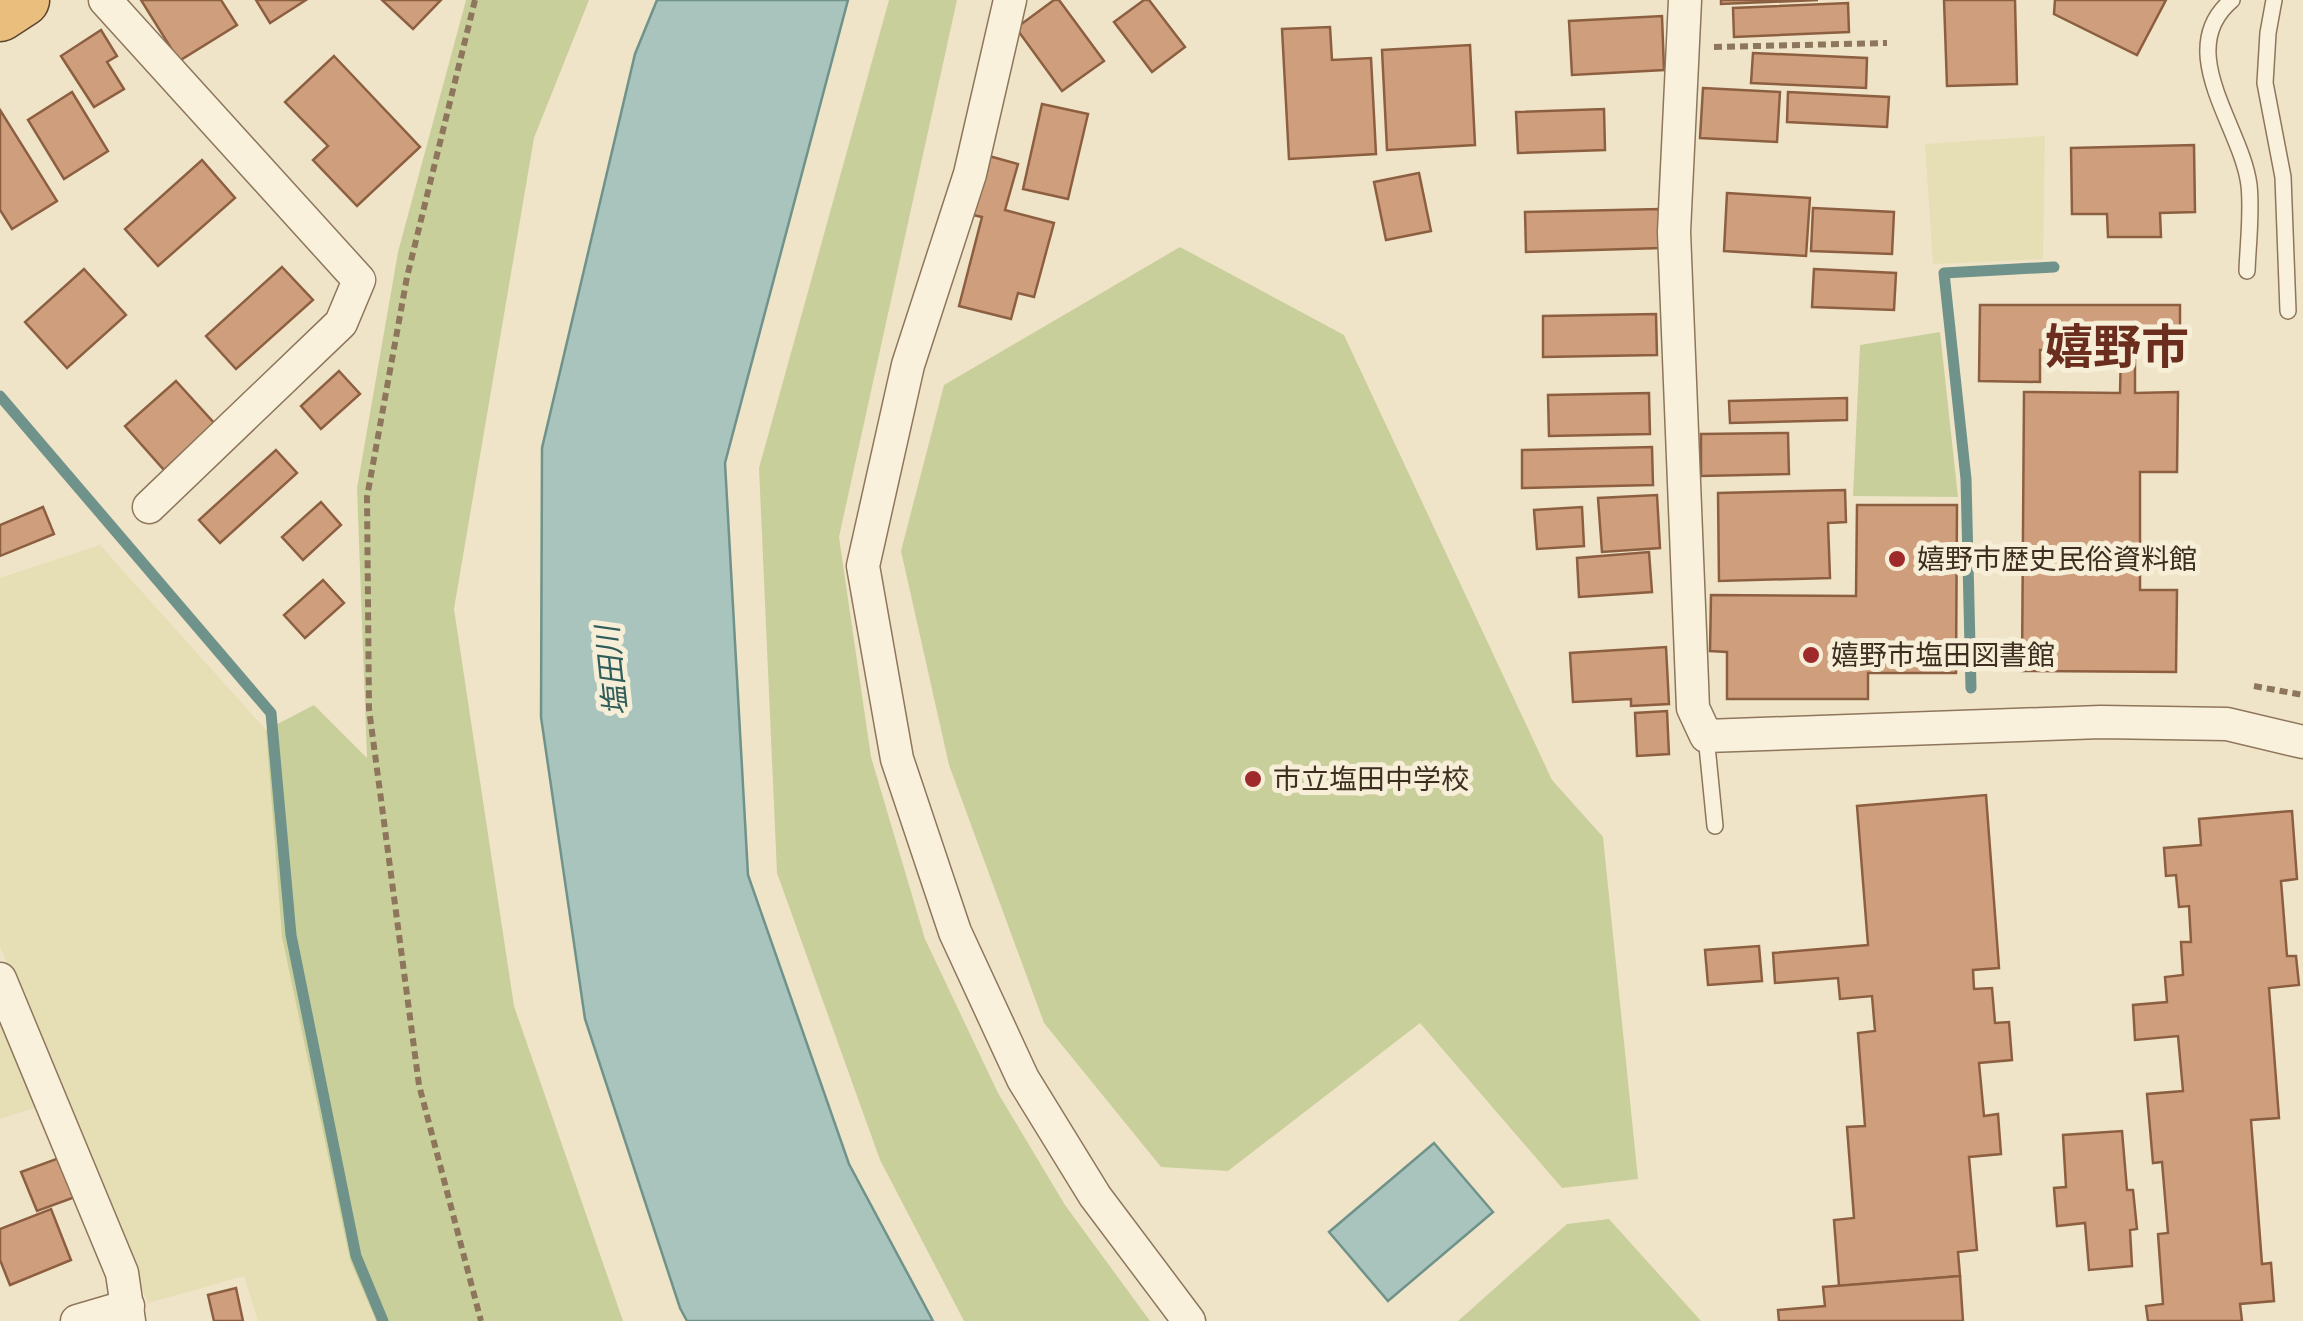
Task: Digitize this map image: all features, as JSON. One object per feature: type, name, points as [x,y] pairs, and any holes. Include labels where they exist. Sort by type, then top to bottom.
[{"type":"highway","points":[[0,15],[23,0]]},
{"type":"street","points":[[105,0],[360,280],[341,323],[149,506]]},
{"type":"street","points":[[1010,0],[970,174],[908,365],[863,566],[897,759],[955,932],[1023,1079],[1095,1196],[1189,1321]]},
{"type":"street","points":[[1685,0],[1674,232],[1693,708],[1706,736],[2137,722],[2227,724],[2303,742]]},
{"type":"street","points":[[0,979],[122,1273],[128,1314],[78,1321]]},
{"type":"lane","points":[[2232,0],[2217,13],[2206,58],[2249,184],[2247,271]]},
{"type":"lane","points":[[2274,0],[2265,82],[2283,177],[2288,311]]},
{"type":"lane","points":[[1706,736],[1715,826]]},
{"type":"path","points":[[475,0],[407,277],[368,497],[368,516],[369,708],[419,1085],[481,1321]]},
{"type":"path","points":[[1683,47],[1887,43]]},
{"type":"path","points":[[2254,686],[2303,695]]},
{"type":"shaded area","points":[[2045,136],[2043,259],[1933,264],[1925,144]]},
{"type":"shaded area","points":[[100,545],[266,730],[282,937],[350,1260],[376,1321],[258,1321],[244,1276],[148,1303],[0,947],[0,578]]},
{"type":"shaded area","points":[[0,1010],[40,1106],[0,1119]]},
{"type":"green space","points":[[466,0],[589,0],[534,138],[454,609],[514,1006],[623,1321],[376,1321],[350,1260],[282,937],[266,730],[314,705],[367,758],[357,488],[398,252]]},
{"type":"green space","points":[[889,0],[957,0],[839,537],[871,757],[925,939],[998,1093],[1065,1205],[1150,1321],[964,1321],[880,1160],[777,873],[759,468]]},
{"type":"green space","points":[[1180,247],[1344,335],[1552,780],[1603,837],[1638,1179],[1562,1188],[1420,1023],[1228,1171],[1161,1167],[1044,1023],[949,765],[901,551],[944,385]]},
{"type":"green space","points":[[1940,332],[1958,497],[1853,496],[1860,345]]},
{"type":"green space","points":[[1609,1219],[1701,1321],[1458,1321],[1567,1224]]},
{"type":"water","name":"塩田川","points":[[657,0],[848,0],[725,463],[748,875],[849,1164],[933,1321],[687,1321],[585,1019],[541,717],[542,448],[635,54]]},
{"type":"water","points":[[1434,1143],[1493,1212],[1388,1301],[1329,1232]]},
{"type":"building","points":[[141,0],[221,0],[237,25],[179,61]]},
{"type":"building","points":[[256,0],[306,0],[270,23]]},
{"type":"building","points":[[382,0],[441,0],[413,29]]},
{"type":"building","points":[[1059,0],[1104,61],[1062,91],[1016,28]]},
{"type":"building","points":[[1149,0],[1185,47],[1152,72],[1114,22]]},
{"type":"building","points":[[1721,0],[1818,0],[1721,4]]},
{"type":"building","points":[[1944,0],[2015,0],[2017,84],[1947,86]]},
{"type":"building","points":[[2055,0],[2166,0],[2137,55],[2054,14]]},
{"type":"building","points":[[1848,3],[1849,32],[1734,37],[1733,8]]},
{"type":"building","points":[[1662,16],[1664,70],[1572,75],[1569,21]]},
{"type":"building","points":[[1330,27],[1332,60],[1371,58],[1376,154],[1289,159],[1282,29]]},
{"type":"building","points":[[101,30],[117,56],[107,62],[124,89],[94,107],[61,56]]},
{"type":"building","points":[[1470,45],[1475,145],[1387,150],[1382,50]]},
{"type":"building","points":[[1753,53],[1867,58],[1866,88],[1751,83]]},
{"type":"building","points":[[334,56],[420,147],[357,206],[313,160],[328,146],[285,102]]},
{"type":"building","points":[[1703,88],[1780,92],[1777,142],[1700,138]]},
{"type":"building","points":[[72,92],[108,151],[64,179],[28,120]]},
{"type":"building","points":[[1788,92],[1889,97],[1887,127],[1787,122]]},
{"type":"building","points":[[1042,104],[1088,114],[1068,199],[1023,189]]},
{"type":"building","points":[[1604,109],[1605,150],[1518,153],[1516,112]]},
{"type":"building","points":[[0,110],[57,201],[12,229],[0,210]]},
{"type":"building","points":[[2194,145],[2195,212],[2160,213],[2161,237],[2108,237],[2107,214],[2072,214],[2071,148]]},
{"type":"building","points":[[989,156],[1018,164],[1005,210],[1054,223],[1034,297],[1018,293],[1011,319],[959,306],[982,217],[973,215]]},
{"type":"building","points":[[202,160],[235,198],[158,266],[125,229]]},
{"type":"building","points":[[1419,173],[1431,231],[1386,240],[1374,182]]},
{"type":"building","points":[[1727,193],[1810,198],[1806,256],[1724,251]]},
{"type":"building","points":[[1813,208],[1894,212],[1892,254],[1811,251]]},
{"type":"building","points":[[1660,209],[1661,248],[1526,252],[1525,212]]},
{"type":"building","points":[[282,267],[313,300],[236,369],[206,336]]},
{"type":"building","points":[[84,269],[126,315],[67,368],[25,322]]},
{"type":"building","points":[[1814,269],[1896,273],[1894,310],[1812,307]]},
{"type":"building","points":[[1980,305],[2180,305],[2180,350],[2135,350],[2135,393],[2178,392],[2177,472],[2140,472],[2140,590],[2177,590],[2176,672],[2022,671],[2024,392],[2120,393],[2121,350],[2040,350],[2040,382],[1979,381]]},
{"type":"building","points":[[1656,314],[1657,355],[1543,357],[1543,316]]},
{"type":"building","points":[[339,371],[360,394],[321,429],[301,406]]},
{"type":"building","points":[[176,381],[215,424],[164,470],[125,426]]},
{"type":"building","points":[[1649,393],[1650,434],[1549,436],[1548,395]]},
{"type":"building","points":[[1847,398],[1847,420],[1730,423],[1729,401]]},
{"type":"building","points":[[1788,433],[1789,474],[1701,476],[1701,434]]},
{"type":"building","points":[[1652,447],[1653,485],[1522,488],[1522,450]]},
{"type":"building","points":[[276,450],[297,473],[220,543],[199,520]]},
{"type":"building","points":[[1845,490],[1846,522],[1828,523],[1830,578],[1719,581],[1718,493]]},
{"type":"building","points":[[1657,495],[1660,548],[1602,552],[1598,498]]},
{"type":"building","points":[[321,502],[341,525],[303,560],[282,537]]},
{"type":"building","points":[[1857,505],[1957,505],[1956,673],[1868,673],[1868,699],[1727,699],[1727,652],[1710,651],[1711,595],[1856,596]]},
{"type":"building","points":[[43,507],[54,534],[0,556],[0,525]]},
{"type":"building","points":[[1582,507],[1584,546],[1537,549],[1534,510]]},
{"type":"building","points":[[1649,552],[1652,592],[1579,597],[1577,558]]},
{"type":"building","points":[[323,580],[344,603],[305,638],[284,615]]},
{"type":"building","points":[[1666,647],[1669,704],[1631,706],[1631,699],[1573,702],[1570,653]]},
{"type":"building","points":[[1667,711],[1669,754],[1637,756],[1635,713]]},
{"type":"building","points":[[1986,795],[1999,968],[1973,970],[1974,989],[1992,988],[1995,1023],[2009,1022],[2012,1060],[1979,1063],[1984,1116],[1998,1114],[2001,1154],[1969,1157],[1977,1250],[1958,1252],[1960,1276],[1839,1286],[1834,1220],[1854,1218],[1847,1127],[1865,1126],[1858,1033],[1875,1031],[1872,996],[1840,999],[1838,978],[1775,983],[1773,953],[1868,945],[1857,806]]},
{"type":"building","points":[[2292,811],[2297,879],[2281,881],[2287,956],[2296,956],[2299,985],[2269,988],[2279,1118],[2251,1120],[2262,1264],[2271,1263],[2274,1301],[2240,1304],[2242,1321],[2148,1321],[2146,1306],[2163,1304],[2158,1234],[2168,1233],[2162,1162],[2153,1163],[2147,1094],[2183,1091],[2178,1036],[2135,1040],[2133,1005],[2167,1002],[2165,977],[2183,975],[2181,942],[2191,942],[2189,906],[2179,907],[2176,875],[2166,876],[2164,848],[2201,845],[2199,819]]},
{"type":"building","points":[[1759,946],[1762,981],[1708,985],[1705,950]]},
{"type":"building","points":[[2122,1131],[2127,1190],[2133,1190],[2137,1229],[2130,1230],[2132,1266],[2089,1270],[2085,1223],[2057,1226],[2054,1188],[2066,1187],[2063,1135]]},
{"type":"building","points":[[59,1158],[75,1197],[37,1211],[21,1172]]},
{"type":"building","points":[[51,1209],[71,1260],[10,1285],[0,1260],[0,1229]]},
{"type":"building","points":[[1960,1276],[1963,1321],[1779,1321],[1778,1310],[1825,1306],[1823,1287]]},
{"type":"building","points":[[236,1288],[243,1321],[214,1321],[208,1295]]},
{"type":"waterway","points":[[1971,688],[1966,479],[1944,273],[2054,267]]},
{"type":"waterway","points":[[0,396],[271,713],[291,935],[356,1256],[383,1321]]},
{"type":"place","name":"嬉野市歴史民俗資料館","points":[[1897,559]]},
{"type":"place","name":"嬉野市塩田図書館","points":[[1811,655]]},
{"type":"place","name":"市立塩田中学校","points":[[1253,779]]},
{"type":"district","name":"嬉野市","points":[[2117,347]]}]
